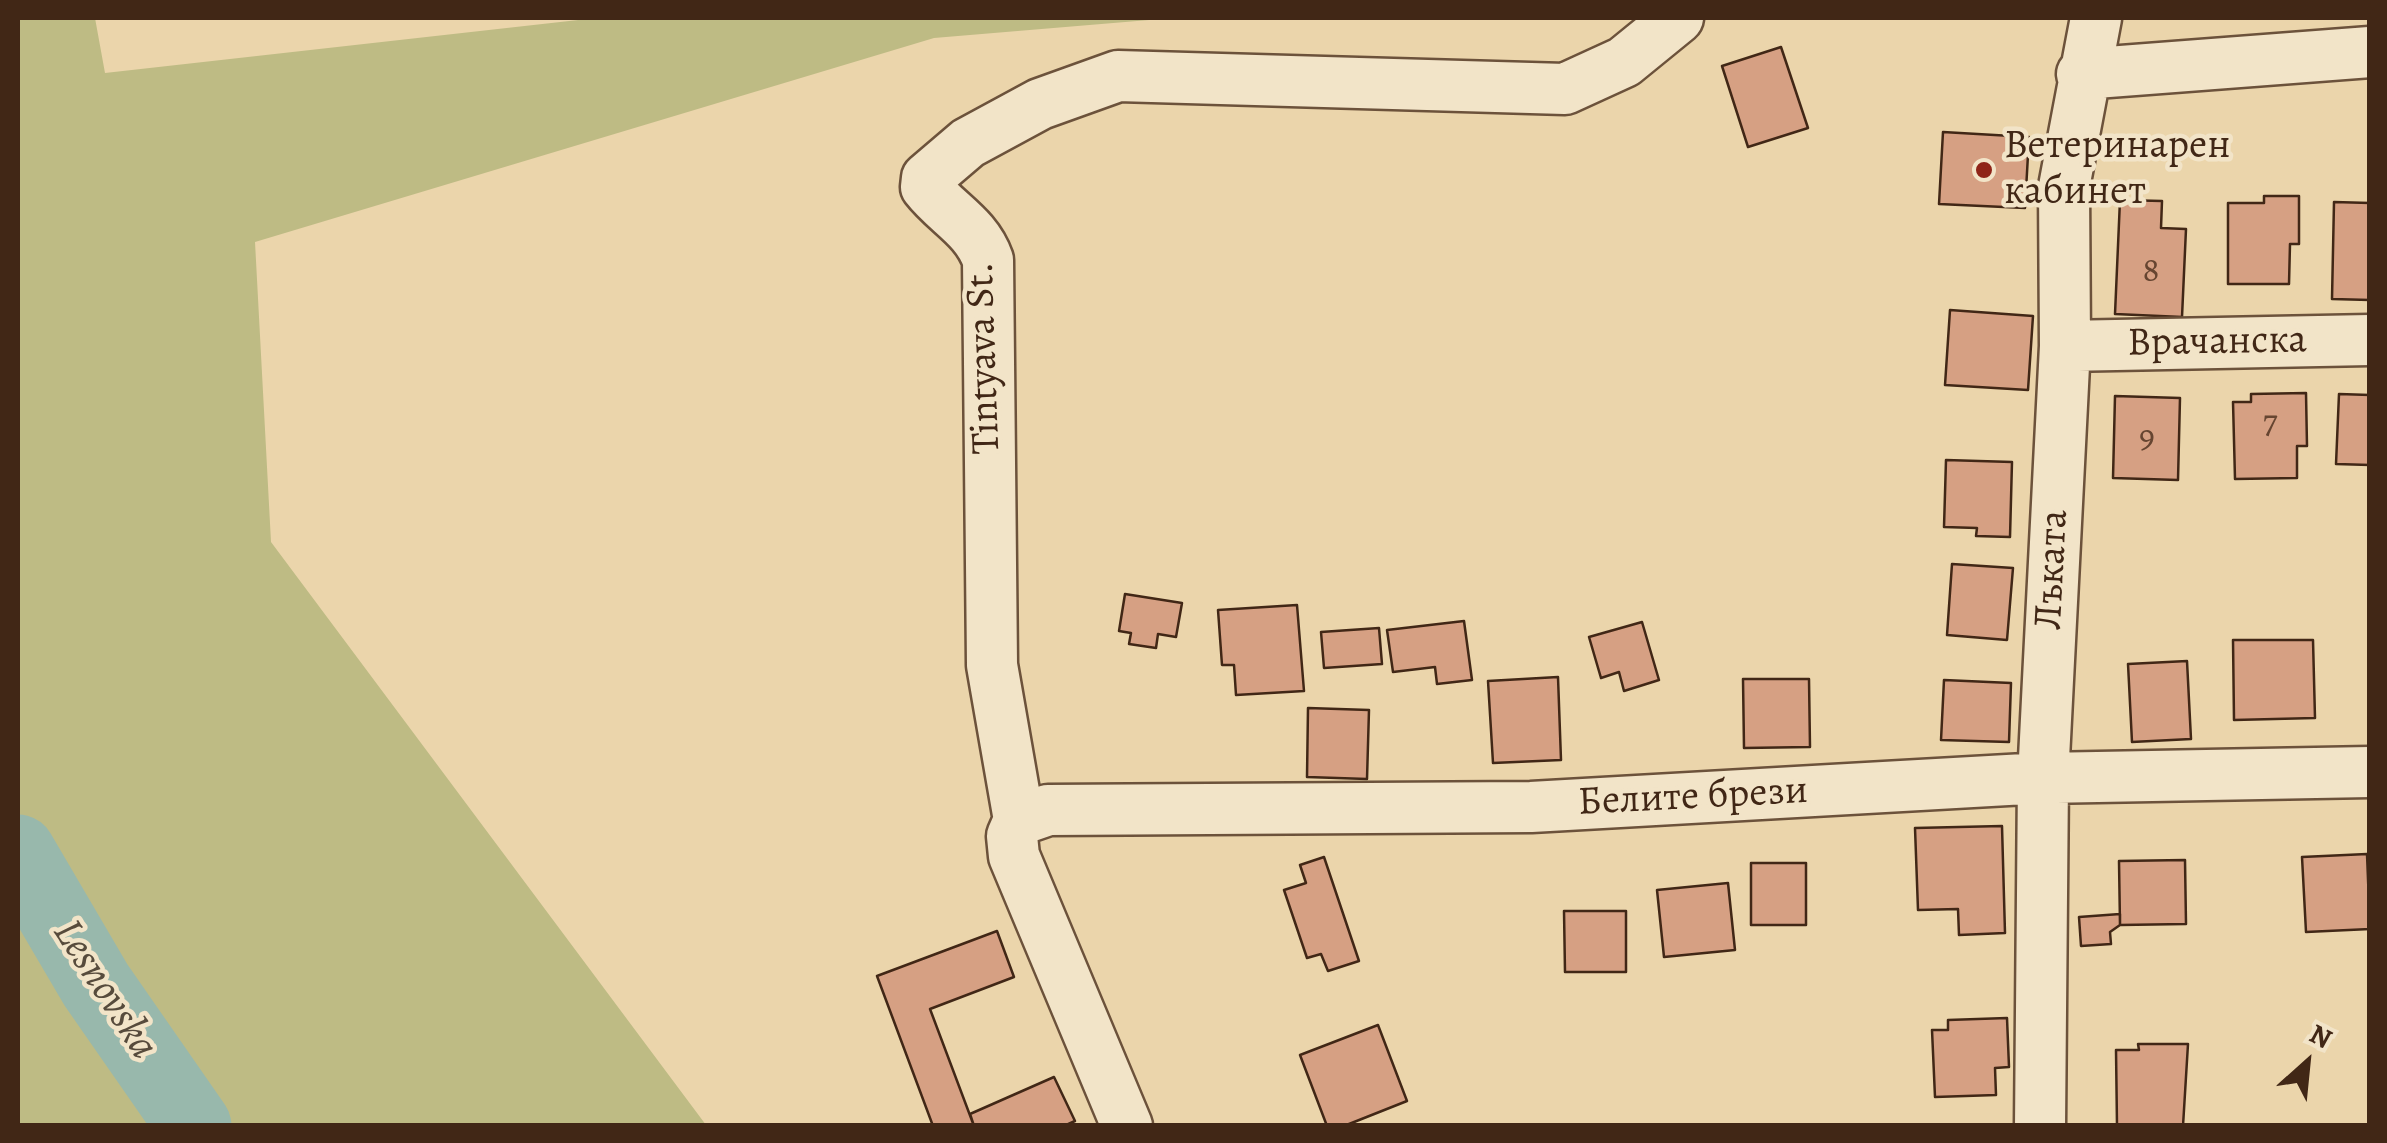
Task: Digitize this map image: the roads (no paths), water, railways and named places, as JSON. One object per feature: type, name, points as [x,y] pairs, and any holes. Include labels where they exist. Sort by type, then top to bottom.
[{"type":"street","name":"Tintyava St.","points":[[1018,820],[992,664],[988,260],[975,232],[934,197],[926,187],[927,178],[968,143],[1040,104],[1118,76],[1565,89],[1624,62],[1678,18]]},
{"type":"street","name":"Лъката","points":[[2040,1126],[2043,778],[2064,346],[2064,187],[2082,74],[2096,18]]},
{"type":"street","points":[[2082,74],[2370,52]]},
{"type":"street","name":"Врачанска","points":[[2064,346],[2370,340]]},
{"type":"street","name":"Белите брези","points":[[1018,820],[1048,810],[1531,808],[2043,778],[2370,772]]},
{"type":"street","points":[[1018,820],[1012,836],[1014,856],[1127,1126]]},
{"type":"waterway","name":"Lesnovska","points":[[18,852],[96,985],[194,1126]]},
{"type":"place","name":"Ветеринарен кабинет","points":[[1984,170]]}]
